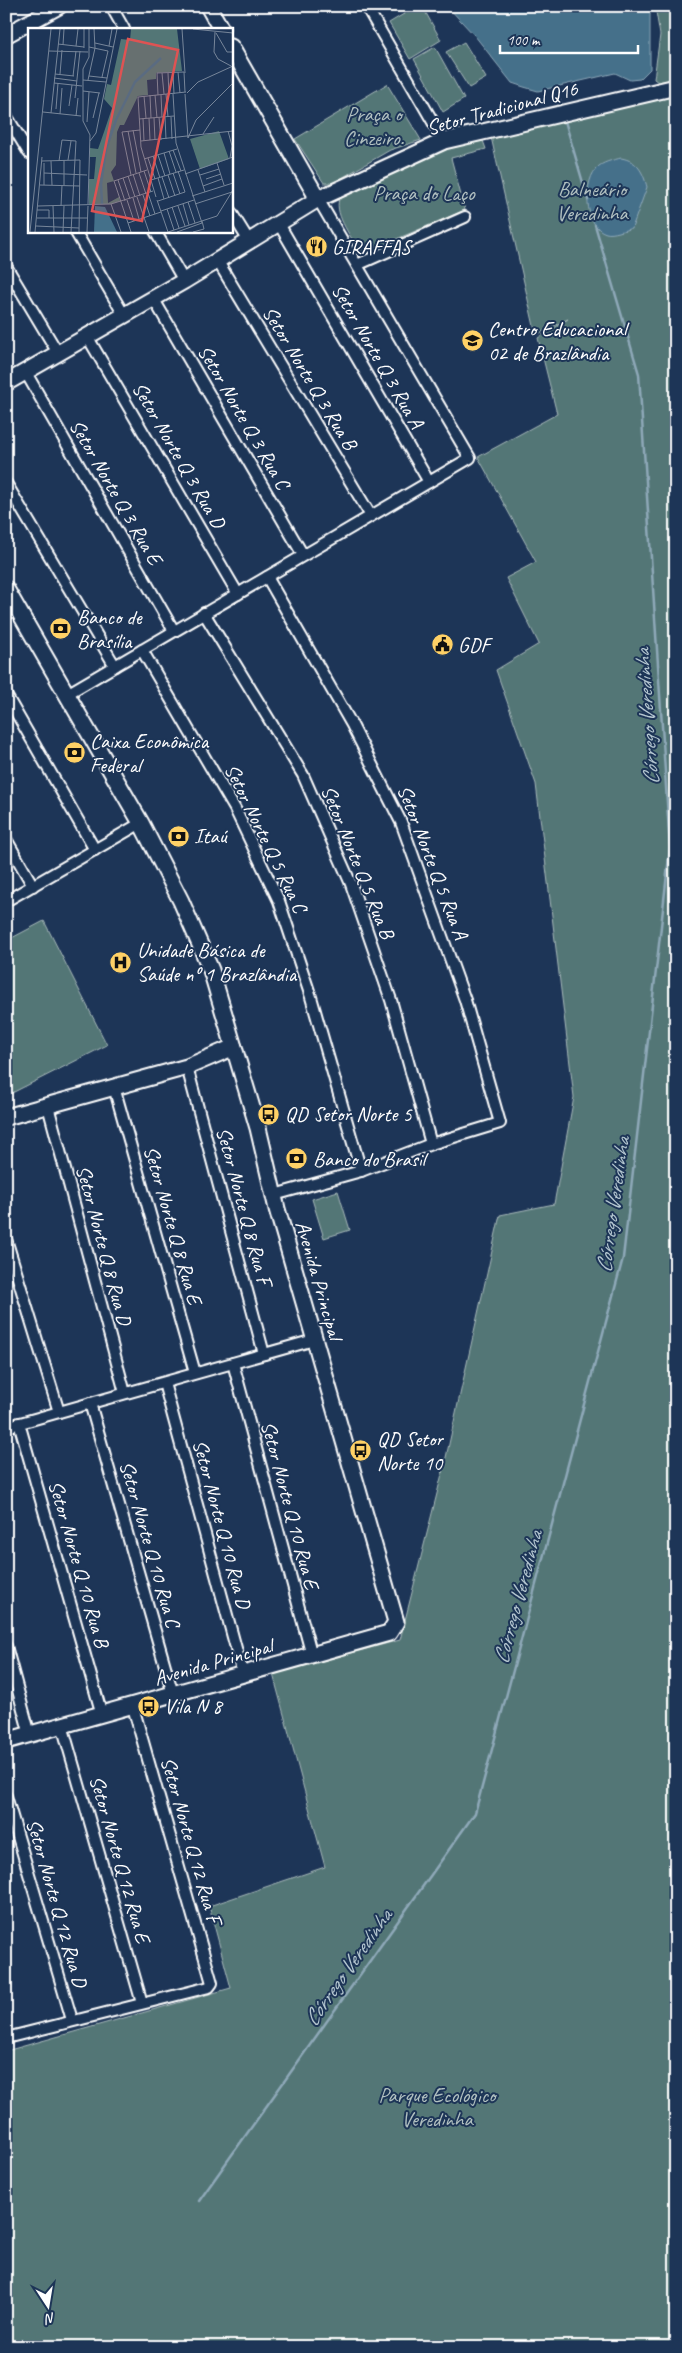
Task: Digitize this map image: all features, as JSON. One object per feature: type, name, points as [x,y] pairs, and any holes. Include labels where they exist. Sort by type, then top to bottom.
[{"type":"street","points":[[6,35],[37,25],[59,6]]},
{"type":"street","points":[[111,6],[123,28]]},
{"type":"street","points":[[208,6],[220,28]]},
{"type":"street","points":[[366,6],[444,140]]},
{"type":"street","points":[[67,694],[470,458],[232,49]]},
{"type":"street","name":"Setor Tradicional Q16","points":[[6,383],[279,224],[318,199],[444,140],[676,87]]},
{"type":"street","points":[[6,115],[28,151]]},
{"type":"street","points":[[232,214],[248,242]]},
{"type":"street","points":[[357,266],[465,216]]},
{"type":"street","name":"Setor Norte Q 3 Rua A","points":[[279,224],[429,482]]},
{"type":"street","points":[[76,232],[124,315]]},
{"type":"street","points":[[157,232],[184,280]]},
{"type":"street","name":"Setor Norte Q 3 Rua B","points":[[217,260],[370,516]]},
{"type":"street","points":[[6,266],[58,353]]},
{"type":"street","name":"Setor Norte Q 3 Rua C","points":[[153,298],[304,555]]},
{"type":"street","name":"Setor Norte Q 3 Rua D","points":[[87,336],[238,594]]},
{"type":"street","name":"Setor Norte Q 3 Rua E","points":[[25,372],[174,631]]},
{"type":"street","points":[[6,482],[115,666]]},
{"type":"street","name":"Setor Norte Q 5 Rua A","points":[[266,577],[352,725],[401,822],[465,1000],[500,1123],[431,1144]]},
{"type":"street","name":"Avenida Principal","points":[[6,589],[141,823],[181,901],[211,970],[258,1128],[274,1195],[314,1340],[396,1622],[389,1633],[133,1707],[6,1741]]},
{"type":"street","name":"Setor Norte Q 5 Rua B","points":[[204,613],[303,775],[351,884],[391,1000],[431,1144]]},
{"type":"street","name":"Setor Norte Q 5 Rua C","points":[[142,650],[235,808],[278,901],[311,997],[360,1171]]},
{"type":"street","points":[[6,695],[95,850]]},
{"type":"street","points":[[6,901],[141,823]]},
{"type":"street","points":[[6,839],[33,886]]},
{"type":"street","points":[[6,1117],[187,1067],[234,1047]]},
{"type":"street","name":"Setor Norte Q 8 Rua F","points":[[187,1067],[264,1354]]},
{"type":"street","name":"Setor Norte Q 8 Rua E","points":[[114,1087],[196,1373]]},
{"type":"street","name":"Setor Norte Q 8 Rua D","points":[[48,1106],[125,1393]]},
{"type":"street","points":[[274,1195],[360,1171],[431,1144]]},
{"type":"street","points":[[6,1239],[59,1412]]},
{"type":"street","points":[[6,1427],[314,1340]]},
{"type":"street","name":"Setor Norte Q 10 Rua E","points":[[233,1363],[312,1656]]},
{"type":"street","name":"Setor Norte Q 10 Rua D","points":[[164,1383],[243,1674]]},
{"type":"street","name":"Setor Norte Q 10 Rua C","points":[[90,1403],[173,1694]]},
{"type":"street","name":"Setor Norte Q 10 Rua B","points":[[19,1423],[102,1715]]},
{"type":"street","points":[[6,1646],[30,1735]]},
{"type":"street","name":"Setor Norte Q 12 Rua F","points":[[133,1707],[212,1983],[209,1987],[142,2003]]},
{"type":"street","name":"Setor Norte Q 12 Rua E","points":[[62,1725],[142,2003]]},
{"type":"street","name":"Setor Norte Q 12 Rua D","points":[[6,1796],[72,2020]]},
{"type":"street","points":[[6,2038],[142,2003]]},
{"type":"green space","points":[[417,6],[422,6],[441,40],[410,59],[389,23]]},
{"type":"green space","points":[[655,6],[676,6],[676,79],[658,82],[654,79],[660,35]]},
{"type":"green space","points":[[464,42],[486,78],[469,88],[446,52]]},
{"type":"green space","points":[[435,47],[464,99],[443,112],[414,59]]},
{"type":"green space","name":"Praça o Cinzeiro.","points":[[387,84],[421,140],[390,150],[333,183],[324,183],[295,139]]},
{"type":"green space","name":"Parque Ecológico Veredinha","points":[[676,96],[676,263],[671,266],[676,265],[676,2342],[660,2343],[660,2347],[6,2347],[6,2051],[231,1988],[209,1906],[325,1867],[273,1674],[400,1640],[445,1462],[500,1215],[554,1204],[574,1097],[536,784],[496,670],[539,644],[506,578],[536,562],[478,457],[557,414],[538,338],[568,319],[536,335],[491,137]]},
{"type":"green space","name":"Praça do Laço","points":[[482,138],[486,149],[451,158],[465,210],[361,254],[339,213],[339,199],[446,147]]},
{"type":"green space","points":[[44,921],[107,1045],[6,1096],[6,941]]},
{"type":"green space","points":[[338,1191],[350,1230],[324,1238],[312,1199]]},
{"type":"water","points":[[447,6],[650,6],[650,69],[640,79],[630,80],[615,73],[538,91],[524,87],[512,83],[475,36]]},
{"type":"water","points":[[621,158],[627,159],[639,168],[647,187],[632,228],[615,233],[606,233],[593,222],[590,213],[588,191],[590,181],[599,166]]},
{"type":"waterway","name":"Córrego Veredinha","points":[[558,95],[561,105]]},
{"type":"waterway","name":"Córrego Veredinha","points":[[565,121],[588,200]]},
{"type":"waterway","name":"Córrego Veredinha","points":[[199,2201],[475,1813],[623,1258],[670,848],[639,374],[595,225]]},
{"type":"place","name":"GIRAFFAS","points":[[316,247]]},
{"type":"place","name":"Centro Educacional 02 de Brazlândia","points":[[472,341]]},
{"type":"place","name":"Banco de Brasília","points":[[61,629]]},
{"type":"place","name":"GDF","points":[[442,645]]},
{"type":"place","name":"Caixa Econômica Federal","points":[[74,753]]},
{"type":"place","name":"Itaú","points":[[178,836]]},
{"type":"place","name":"Unidade Básica de Saúde nº 1 Brazlândia","points":[[121,962]]},
{"type":"place","name":"QD Setor Norte 5","points":[[269,1114]]},
{"type":"place","name":"Banco do Brasil","points":[[297,1159]]},
{"type":"place","name":"QD Setor Norte 10","points":[[361,1451]]},
{"type":"place","name":"Vila N 8","points":[[148,1706]]},
{"type":"park label","name":"Balneário Veredinha","points":[[592,201]]}]
